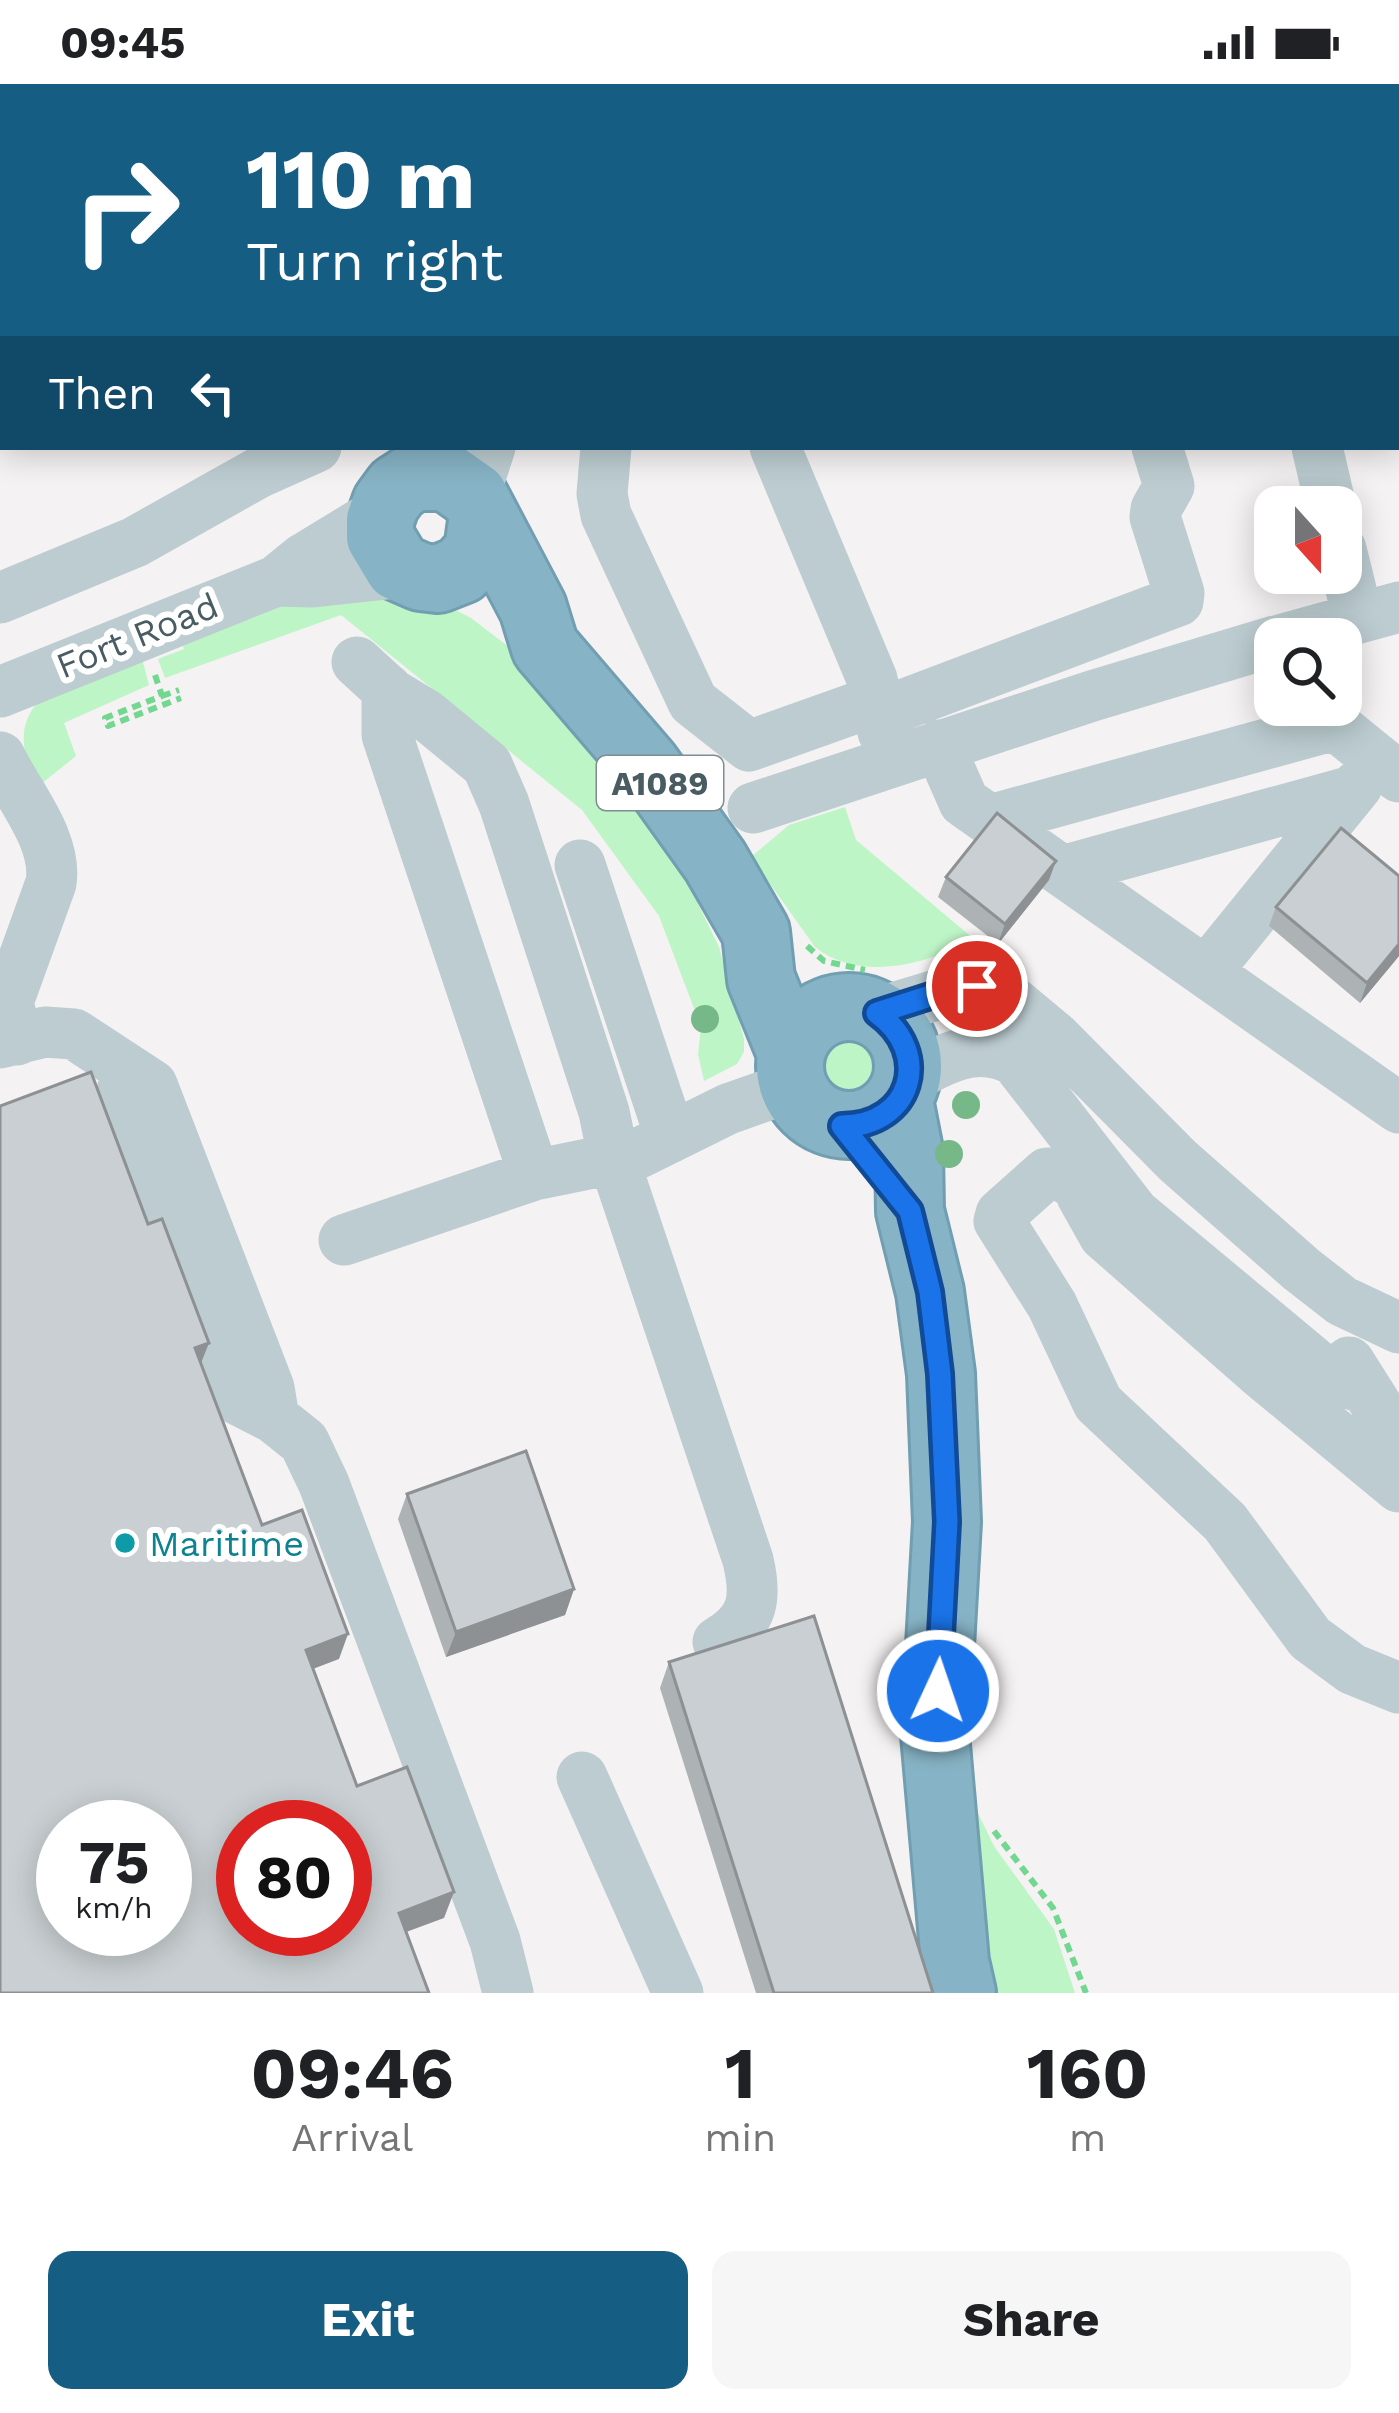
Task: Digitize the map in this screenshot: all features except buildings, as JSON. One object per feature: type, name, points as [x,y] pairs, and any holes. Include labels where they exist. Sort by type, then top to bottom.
[{"type":"highway","points":[[449,482],[482,539],[471,562],[422,575],[383,546],[380,529],[449,482]]},
{"type":"highway","name":"A1089","points":[[449,482],[533,608],[545,646],[676,804],[715,861],[755,932],[761,979],[847,1089],[909,1151],[910,1211],[930,1292],[940,1374],[947,1522],[935,1734],[955,1962],[962,1993]]},
{"type":"highway","name":"A1089","points":[[422,575],[545,646]]},
{"type":"highway","name":"A1089","points":[[755,932],[859,1010]]},
{"type":"highway","points":[[859,1010],[892,1024],[909,1060],[847,1089],[809,1022],[859,1010]]},
{"type":"street","points":[[0,598],[135,542],[258,473],[309,450]]},
{"type":"street","points":[[605,450],[605,515],[699,709],[749,746],[883,725],[938,745],[1254,648]]},
{"type":"street","points":[[776,450],[883,725]]},
{"type":"street","points":[[753,808],[883,725],[1178,601],[1156,517],[1169,486],[1158,450]]},
{"type":"street","points":[[1318,450],[1326,486]]},
{"type":"street","name":"Fort Road","points":[[0,692],[276,580],[303,559],[449,482]]},
{"type":"street","name":"Fort Road","points":[[276,580],[422,575]]},
{"type":"street","points":[[1362,585],[1378,612]]},
{"type":"street","points":[[534,1175],[386,731],[372,676],[492,772],[604,1112],[627,1154],[778,1586],[769,1636],[719,1642]]},
{"type":"street","points":[[990,820],[1335,725],[1376,775]]},
{"type":"street","points":[[938,745],[964,802],[1399,1108]]},
{"type":"street","points":[[4,775],[45,842],[52,866],[51,883],[8,1002],[8,1042],[69,1032],[99,1047],[157,1092],[269,1388],[274,1418],[300,1437],[317,1469],[495,1941],[508,1993]]},
{"type":"street","points":[[1062,871],[1376,775]]},
{"type":"street","points":[[1206,972],[1376,775]]},
{"type":"street","points":[[580,865],[627,1154]]},
{"type":"street","points":[[859,1010],[956,988],[996,990],[1055,1037],[1093,1079],[1118,1160],[1139,1188],[1348,1358],[1391,1370]]},
{"type":"street","points":[[344,1240],[534,1175],[627,1154],[728,1109],[847,1089],[978,1050],[1001,1053],[1029,1074],[1118,1160],[1332,1319],[1391,1370]]},
{"type":"street","points":[[1399,1300],[1345,1274],[1202,1154],[1118,1160],[1045,1174],[1001,1214],[999,1222],[1047,1296],[1095,1399],[1225,1522],[1310,1638],[1352,1669],[1399,1688]]},
{"type":"street","points":[[1118,1160],[1354,1308],[1391,1370],[1394,1460]]},
{"type":"street","points":[[1118,1160],[1083,1202],[1104,1235],[1394,1460]]},
{"type":"street","points":[[583,1777],[678,1993]]},
{"type":"path","points":[[155,628],[164,649],[149,658],[162,696]]},
{"type":"path","points":[[180,694],[108,726],[105,718],[162,696],[180,694]]},
{"type":"green space","points":[[359,590],[448,606],[471,618],[544,678],[682,871],[719,947],[744,1039],[737,1064],[704,1081],[698,1054],[701,1027],[659,916],[582,810],[341,615],[165,678],[158,659],[184,649],[181,639],[266,604]]},
{"type":"green space","points":[[141,654],[149,685],[64,723],[76,756],[36,788],[24,731],[40,699]]},
{"type":"green space","points":[[845,807],[856,840],[974,939],[936,956],[894,966],[852,964],[815,947],[751,857],[789,825]]},
{"type":"green space","points":[[849,1036],[870,1044],[878,1065],[870,1086],[849,1094],[828,1086],[820,1065],[828,1044]]},
{"type":"green space","points":[[973,1803],[994,1846],[1054,1929],[1075,1993],[981,1993]]},
{"type":"place","name":"Maritime","points":[[125,1543]]},
{"type":"route","points":[[938,1691],[947,1522],[940,1374],[930,1292],[910,1211],[842,1126],[874,1121],[905,1090],[909,1060],[904,1041],[877,1013],[952,989],[977,986]]}]
